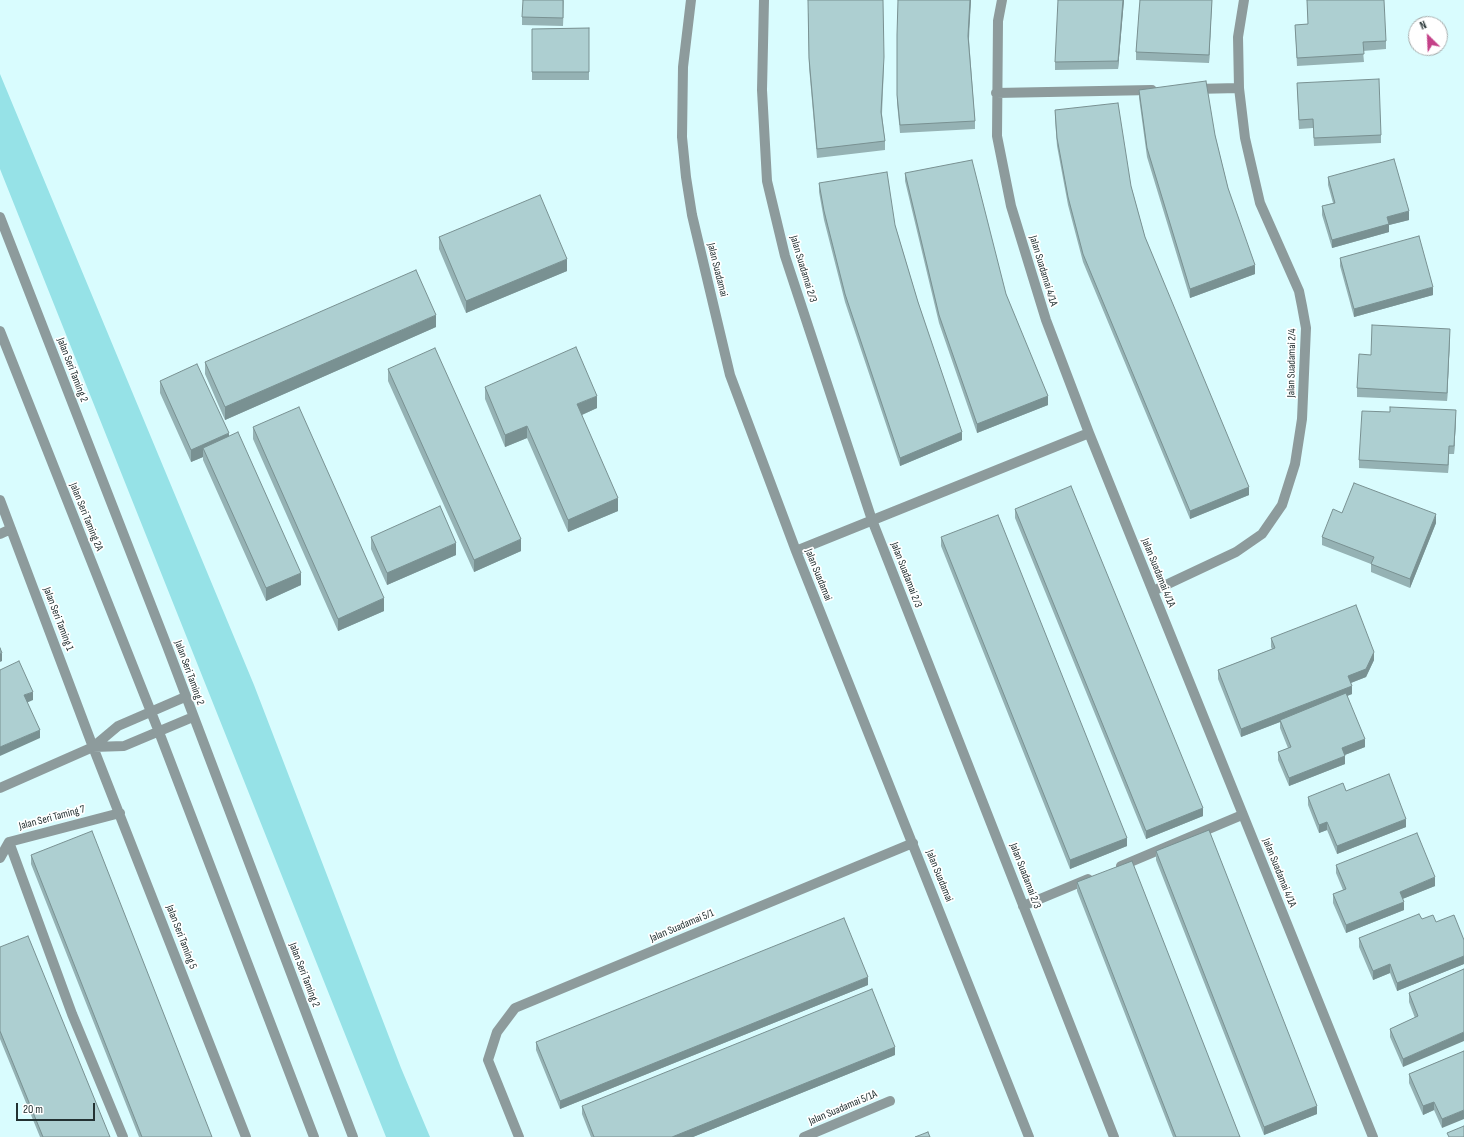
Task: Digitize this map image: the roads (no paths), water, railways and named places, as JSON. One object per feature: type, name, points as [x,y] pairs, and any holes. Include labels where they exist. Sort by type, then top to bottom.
[{"type":"street","name":"Jalan Suadamai","points":[[691,0],[683,67],[682,137],[692,215],[730,375],[796,551],[1029,1137]]},
{"type":"street","name":"Jalan Suadamai 2/3","points":[[764,0],[762,90],[767,181],[785,256],[872,520],[1114,1137]]},
{"type":"street","name":"Jalan Suadamai 4/1A","points":[[1002,0],[998,21],[996,93],[997,136],[1011,206],[1046,320],[1089,433],[1373,1137]]},
{"type":"street","name":"Jalan Suadamai 2/4","points":[[1153,591],[1236,552],[1262,534],[1282,505],[1295,464],[1302,419],[1306,328],[1299,291],[1260,203],[1245,138],[1239,88],[1238,37],[1244,0]]},
{"type":"street","points":[[1187,89],[1239,88]]},
{"type":"street","points":[[996,93],[1164,89]]},
{"type":"street","name":"Jalan Seri Taming 2","points":[[0,218],[193,717],[353,1137]]},
{"type":"street","name":"Jalan Seri Taming 2A","points":[[0,331],[151,712]]},
{"type":"street","points":[[796,551],[1089,433]]},
{"type":"street","name":"Jalan Seri Taming 1","points":[[0,500],[93,747]]},
{"type":"street","points":[[0,534],[11,529]]},
{"type":"street","points":[[0,788],[93,747],[118,726],[185,698]]},
{"type":"street","points":[[151,712],[314,1137]]},
{"type":"street","points":[[93,747],[124,746],[193,717]]},
{"type":"street","name":"Jalan Seri Taming 5","points":[[93,747],[246,1137]]},
{"type":"street","name":"Jalan Seri Taming 7","points":[[0,858],[9,842],[120,813]]},
{"type":"street","points":[[1114,869],[1242,815]]},
{"type":"street","points":[[9,842],[72,1014],[123,1137]]},
{"type":"street","name":"Jalan Suadamai 5/1","points":[[519,1137],[488,1060],[497,1032],[515,1008],[913,843]]},
{"type":"street","points":[[1023,906],[1100,874]]},
{"type":"street","name":"Jalan Suadamai 5/1A","points":[[804,1137],[890,1101]]}]
